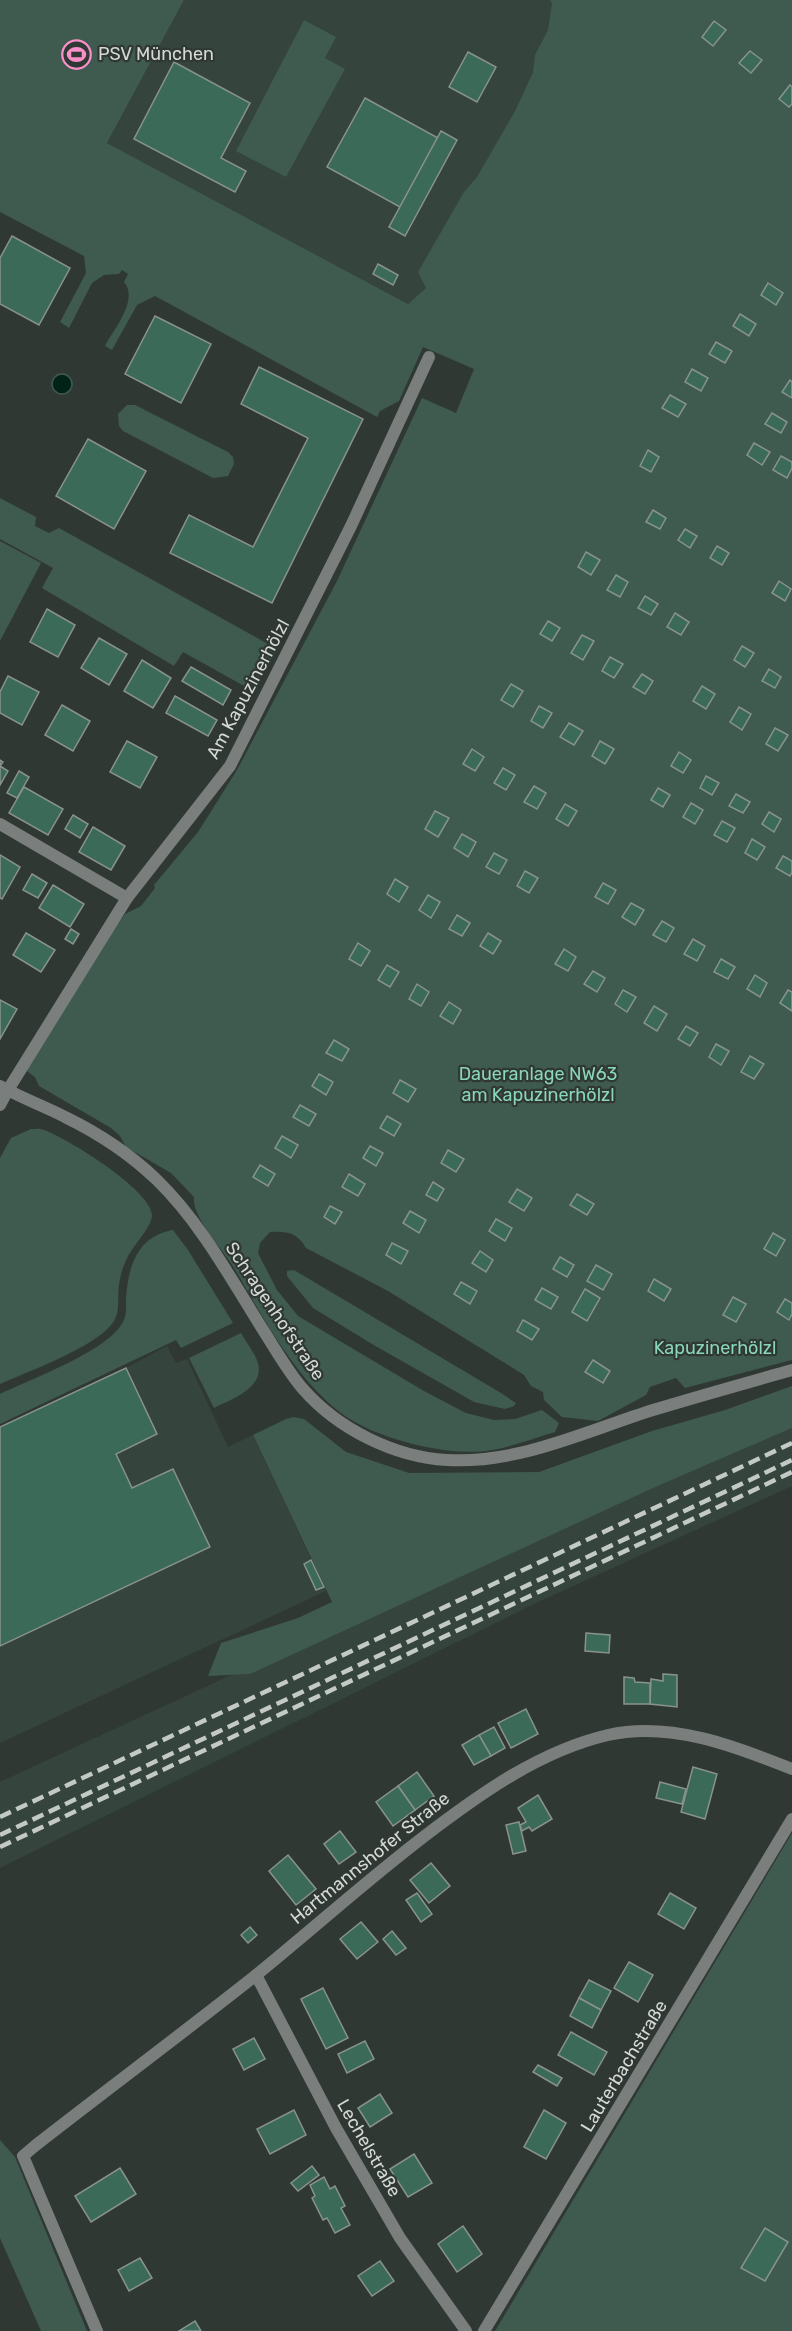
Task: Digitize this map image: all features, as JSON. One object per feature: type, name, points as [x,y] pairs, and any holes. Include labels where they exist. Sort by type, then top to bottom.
[{"type":"street","name":"Am Kapuzinerhölzl","points":[[0,1105],[4,1088],[127,898],[230,766],[351,526],[429,357]]},
{"type":"street","points":[[0,824],[127,898]]},
{"type":"street","name":"Schragenhofstraße","points":[[4,1088],[66,1117],[122,1151],[156,1180],[205,1238],[303,1389],[324,1410],[346,1426],[380,1443],[410,1454],[448,1460],[535,1450],[652,1410],[792,1370]]},
{"type":"street","name":"Hartmannshofer Straße","points":[[97,2331],[22,2156],[255,1975],[381,1869],[468,1802],[518,1771],[570,1748],[609,1735],[656,1730],[704,1738],[792,1769]]},
{"type":"street","name":"Lauterbachstraße","points":[[484,2331],[792,1819]]},
{"type":"street","name":"Lechelstraße","points":[[255,1975],[336,2128],[400,2238],[466,2331]]},
{"type":"shaded area","points":[[184,0],[563,1],[556,23],[515,111],[429,286],[408,304],[107,143]]},
{"type":"shaded area","points":[[58,374],[66,374],[72,380],[72,388],[66,394],[58,394],[52,388],[52,380]]},
{"type":"shaded area","points":[[167,1346],[176,1363],[187,1359],[228,1447],[253,1435],[326,1591],[0,1743],[0,1427],[126,1368]]},
{"type":"shaded area","points":[[792,1421],[792,1486],[536,1603],[0,1868],[0,1782]]},
{"type":"green space","points":[[0,0],[184,0],[107,143],[408,304],[426,288],[418,272],[464,192],[477,177],[515,111],[533,72],[535,55],[548,30],[552,3],[550,0],[792,0],[792,1360],[685,1388],[676,1378],[650,1387],[646,1395],[598,1421],[562,1417],[544,1400],[543,1392],[531,1386],[524,1375],[388,1291],[306,1248],[295,1236],[286,1232],[270,1232],[260,1243],[258,1253],[277,1290],[298,1316],[424,1391],[466,1413],[494,1420],[515,1419],[542,1410],[559,1423],[555,1432],[493,1450],[457,1451],[400,1441],[359,1424],[341,1413],[310,1384],[269,1328],[231,1263],[203,1224],[194,1205],[194,1197],[171,1173],[126,1147],[120,1136],[111,1128],[39,1086],[35,1077],[24,1069],[89,964],[125,914],[141,906],[155,888],[154,885],[198,832],[237,770],[337,581],[422,398],[456,413],[474,369],[423,347],[399,401],[380,411],[377,417],[155,296],[137,305],[112,350],[105,346],[124,314],[129,297],[124,282],[128,274],[122,270],[119,274],[104,275],[92,283],[69,328],[60,322],[86,273],[84,256],[0,212]]},
{"type":"green space","points":[[304,20],[336,37],[325,58],[345,69],[286,177],[236,151]]},
{"type":"green space","points":[[127,405],[135,405],[228,452],[233,457],[234,464],[228,476],[213,478],[123,431],[119,426],[118,414]]},
{"type":"green space","points":[[0,498],[36,517],[35,526],[49,533],[59,528],[277,649],[253,691],[183,652],[174,666],[42,588],[53,568],[0,539]]},
{"type":"green space","points":[[0,541],[41,563],[0,641]]},
{"type":"green space","points":[[31,1129],[42,1129],[89,1154],[139,1193],[149,1205],[152,1216],[148,1227],[131,1251],[123,1268],[119,1285],[118,1310],[112,1324],[91,1342],[0,1384],[0,1158],[11,1138]]},
{"type":"green space","points":[[173,1230],[233,1323],[181,1348],[176,1340],[0,1424],[0,1394],[86,1354],[115,1333],[125,1317],[129,1276],[137,1255],[151,1239]]},
{"type":"green space","points":[[294,1270],[516,1403],[505,1409],[474,1402],[372,1344],[313,1308],[287,1276],[287,1271]]},
{"type":"green space","points":[[241,1333],[253,1351],[259,1372],[245,1392],[214,1408],[189,1358]]},
{"type":"green space","points":[[792,1386],[792,1428],[653,1488],[250,1674],[208,1676],[221,1643],[298,1618],[332,1602],[253,1435],[293,1417],[304,1419],[346,1452],[409,1473],[539,1472],[652,1431],[725,1410]]},
{"type":"green space","points":[[792,1833],[792,2331],[495,2331]]},
{"type":"green space","points":[[0,2140],[15,2157],[87,2331],[41,2331],[0,2238]]},
{"type":"building","points":[[714,21],[726,30],[713,46],[702,37]]},
{"type":"building","points":[[750,51],[762,60],[751,73],[739,63]]},
{"type":"building","points":[[468,52],[496,67],[477,102],[449,87]]},
{"type":"building","points":[[174,62],[250,103],[221,158],[246,171],[235,192],[134,139]]},
{"type":"building","points":[[790,85],[792,104],[789,107],[779,99]]},
{"type":"building","points":[[365,98],[438,138],[400,207],[327,167]]},
{"type":"building","points":[[441,131],[457,140],[405,236],[389,227]]},
{"type":"building","points":[[12,236],[70,268],[39,325],[0,304],[0,258]]},
{"type":"building","points":[[378,264],[398,275],[393,285],[373,274]]},
{"type":"building","points":[[768,283],[783,293],[776,305],[761,295]]},
{"type":"building","points":[[740,314],[756,324],[749,336],[733,326]]},
{"type":"building","points":[[155,316],[211,344],[181,403],[125,374]]},
{"type":"building","points":[[716,342],[732,351],[725,363],[709,354]]},
{"type":"building","points":[[259,367],[363,419],[272,603],[170,553],[189,515],[253,547],[308,438],[241,404]]},
{"type":"building","points":[[692,369],[708,378],[701,391],[685,382]]},
{"type":"building","points":[[790,380],[792,382],[792,398],[782,392]]},
{"type":"building","points":[[670,395],[686,404],[678,417],[662,408]]},
{"type":"building","points":[[772,413],[787,422],[781,433],[765,424]]},
{"type":"building","points":[[88,439],[146,471],[114,529],[56,496]]},
{"type":"building","points":[[754,443],[770,452],[762,465],[747,455]]},
{"type":"building","points":[[648,450],[659,457],[651,472],[640,466]]},
{"type":"building","points":[[781,456],[792,462],[787,478],[773,470]]},
{"type":"building","points":[[653,510],[666,518],[660,529],[646,522]]},
{"type":"building","points":[[685,529],[697,536],[690,548],[678,540]]},
{"type":"building","points":[[717,546],[729,553],[722,565],[710,558]]},
{"type":"building","points":[[586,552],[600,560],[591,575],[578,567]]},
{"type":"building","points":[[616,575],[628,582],[620,597],[607,590]]},
{"type":"building","points":[[779,581],[791,589],[785,601],[772,593]]},
{"type":"building","points":[[645,596],[658,604],[651,615],[638,608]]},
{"type":"building","points":[[47,609],[75,625],[58,657],[30,642]]},
{"type":"building","points":[[675,613],[689,622],[681,635],[667,627]]},
{"type":"building","points":[[548,621],[560,628],[552,641],[540,634]]},
{"type":"building","points":[[582,635],[594,641],[583,660],[571,653]]},
{"type":"building","points":[[99,638],[127,654],[109,685],[81,668]]},
{"type":"building","points":[[742,646],[754,653],[745,667],[734,660]]},
{"type":"building","points":[[610,657],[623,664],[614,678],[602,671]]},
{"type":"building","points":[[142,660],[171,678],[153,708],[124,691]]},
{"type":"building","points":[[191,667],[231,690],[223,705],[182,681]]},
{"type":"building","points":[[769,669],[781,677],[775,688],[762,681]]},
{"type":"building","points":[[642,674],[653,681],[645,694],[633,687]]},
{"type":"building","points":[[8,676],[39,692],[22,725],[0,713],[0,692]]},
{"type":"building","points":[[511,684],[523,691],[513,707],[501,700]]},
{"type":"building","points":[[702,686],[715,694],[706,709],[693,701]]},
{"type":"building","points":[[175,696],[217,720],[208,736],[166,713]]},
{"type":"building","points":[[62,705],[90,721],[73,751],[45,735]]},
{"type":"building","points":[[539,706],[552,713],[543,728],[531,721]]},
{"type":"building","points":[[739,707],[751,714],[742,730],[730,722]]},
{"type":"building","points":[[569,723],[583,731],[574,745],[560,737]]},
{"type":"building","points":[[775,728],[788,735],[778,751],[766,744]]},
{"type":"building","points":[[127,741],[157,757],[140,788],[110,772]]},
{"type":"building","points":[[600,741],[614,749],[605,764],[592,756]]},
{"type":"building","points":[[472,749],[484,757],[475,771],[463,764]]},
{"type":"building","points":[[679,752],[691,760],[683,773],[671,766]]},
{"type":"building","points":[[0,766],[8,771],[0,785]]},
{"type":"building","points":[[503,768],[515,775],[506,790],[494,783]]},
{"type":"building","points":[[19,771],[29,777],[17,798],[7,793]]},
{"type":"building","points":[[706,776],[719,783],[712,795],[700,788]]},
{"type":"building","points":[[534,786],[546,793],[537,809],[524,802]]},
{"type":"building","points":[[24,787],[63,809],[48,835],[9,813]]},
{"type":"building","points":[[658,788],[670,795],[663,807],[651,800]]},
{"type":"building","points":[[736,794],[750,802],[743,813],[729,806]]},
{"type":"building","points":[[691,803],[703,810],[695,824],[683,817]]},
{"type":"building","points":[[565,804],[577,811],[568,826],[556,819]]},
{"type":"building","points":[[435,811],[449,818],[438,837],[425,829]]},
{"type":"building","points":[[769,812],[781,819],[774,832],[762,824]]},
{"type":"building","points":[[73,815],[88,824],[80,838],[65,829]]},
{"type":"building","points":[[722,821],[735,828],[727,842],[714,835]]},
{"type":"building","points":[[93,827],[125,846],[111,870],[79,852]]},
{"type":"building","points":[[462,834],[476,842],[468,857],[454,848]]},
{"type":"building","points":[[752,839],[765,847],[757,860],[745,853]]},
{"type":"building","points":[[494,853],[507,860],[499,874],[486,867]]},
{"type":"building","points":[[0,855],[20,867],[2,899],[0,898]]},
{"type":"building","points":[[783,856],[792,861],[790,876],[776,868]]},
{"type":"building","points":[[525,871],[538,878],[529,893],[517,886]]},
{"type":"building","points":[[32,874],[47,883],[38,898],[23,890]]},
{"type":"building","points":[[395,879],[408,887],[399,902],[387,894]]},
{"type":"building","points":[[603,883],[616,890],[608,904],[595,897]]},
{"type":"building","points":[[53,885],[84,904],[70,927],[39,908]]},
{"type":"building","points":[[428,895],[440,902],[431,918],[419,910]]},
{"type":"building","points":[[631,903],[644,910],[635,925],[622,917]]},
{"type":"building","points":[[457,915],[470,923],[462,936],[449,929]]},
{"type":"building","points":[[662,921],[674,928],[666,942],[653,935]]},
{"type":"building","points":[[71,929],[79,934],[73,944],[65,939]]},
{"type":"building","points":[[26,933],[55,950],[41,972],[13,955]]},
{"type":"building","points":[[488,933],[501,941],[493,954],[480,946]]},
{"type":"building","points":[[693,939],[705,946],[697,961],[684,954]]},
{"type":"building","points":[[358,943],[370,951],[361,966],[349,959]]},
{"type":"building","points":[[564,949],[576,957],[568,971],[555,964]]},
{"type":"building","points":[[721,959],[735,967],[728,979],[714,972]]},
{"type":"building","points":[[387,965],[399,972],[390,987],[378,980]]},
{"type":"building","points":[[593,971],[605,978],[597,992],[584,984]]},
{"type":"building","points":[[755,975],[767,983],[760,997],[747,989]]},
{"type":"building","points":[[417,984],[429,992],[421,1006],[409,999]]},
{"type":"building","points":[[623,990],[636,997],[627,1012],[615,1004]]},
{"type":"building","points":[[788,990],[792,992],[792,1011],[780,1003]]},
{"type":"building","points":[[0,1000],[17,1009],[0,1039]]},
{"type":"building","points":[[449,1002],[461,1010],[453,1024],[440,1016]]},
{"type":"building","points":[[654,1006],[667,1014],[657,1031],[644,1023]]},
{"type":"building","points":[[686,1026],[698,1033],[690,1046],[678,1039]]},
{"type":"building","points":[[334,1040],[349,1049],[342,1061],[326,1053]]},
{"type":"building","points":[[716,1044],[729,1051],[721,1065],[709,1057]]},
{"type":"building","points":[[750,1056],[764,1064],[754,1079],[741,1072]]},
{"type":"building","points":[[319,1074],[333,1082],[326,1095],[312,1086]]},
{"type":"building","points":[[400,1080],[416,1089],[408,1102],[393,1093]]},
{"type":"building","points":[[300,1105],[316,1114],[309,1126],[293,1117]]},
{"type":"building","points":[[387,1116],[401,1124],[394,1136],[380,1128]]},
{"type":"building","points":[[282,1136],[298,1145],[291,1158],[275,1148]]},
{"type":"building","points":[[370,1146],[383,1153],[376,1166],[363,1158]]},
{"type":"building","points":[[448,1150],[464,1159],[456,1172],[441,1163]]},
{"type":"building","points":[[260,1165],[275,1174],[268,1186],[253,1177]]},
{"type":"building","points":[[349,1174],[365,1184],[358,1196],[342,1187]]},
{"type":"building","points":[[433,1182],[444,1189],[437,1201],[426,1195]]},
{"type":"building","points":[[517,1189],[532,1198],[524,1211],[509,1202]]},
{"type":"building","points":[[577,1194],[594,1204],[587,1215],[570,1205]]},
{"type":"building","points":[[330,1206],[342,1212],[335,1224],[324,1217]]},
{"type":"building","points":[[410,1211],[426,1220],[419,1233],[403,1223]]},
{"type":"building","points":[[496,1219],[512,1228],[505,1241],[489,1231]]},
{"type":"building","points":[[773,1233],[785,1240],[776,1256],[764,1249]]},
{"type":"building","points":[[392,1243],[408,1251],[401,1264],[386,1255]]},
{"type":"building","points":[[480,1251],[493,1260],[486,1272],[472,1263]]},
{"type":"building","points":[[560,1257],[574,1265],[567,1277],[553,1269]]},
{"type":"building","points":[[596,1265],[612,1274],[603,1290],[587,1281]]},
{"type":"building","points":[[654,1279],[671,1289],[664,1301],[648,1291]]},
{"type":"building","points":[[461,1282],[477,1291],[470,1304],[454,1294]]},
{"type":"building","points":[[542,1288],[558,1297],[551,1309],[535,1300]]},
{"type":"building","points":[[585,1289],[600,1298],[587,1321],[572,1312]]},
{"type":"building","points":[[733,1297],[746,1304],[736,1322],[723,1315]]},
{"type":"building","points":[[785,1299],[792,1303],[792,1314],[789,1320],[777,1312]]},
{"type":"building","points":[[523,1320],[539,1329],[532,1340],[517,1331]]},
{"type":"building","points":[[593,1360],[610,1371],[603,1383],[585,1372]]},
{"type":"building","points":[[126,1368],[157,1434],[116,1454],[132,1488],[173,1469],[210,1547],[0,1646],[0,1427]]},
{"type":"building","points":[[311,1560],[324,1587],[316,1590],[304,1564]]},
{"type":"building","points":[[586,1633],[610,1635],[609,1653],[585,1651]]},
{"type":"building","points":[[663,1674],[677,1675],[677,1707],[650,1704],[651,1679],[663,1681]]},
{"type":"building","points":[[624,1677],[634,1678],[635,1682],[650,1683],[650,1704],[624,1704]]},
{"type":"building","points":[[526,1709],[538,1734],[511,1748],[498,1723]]},
{"type":"building","points":[[494,1727],[505,1748],[491,1756],[479,1735]]},
{"type":"building","points":[[479,1735],[491,1756],[474,1765],[462,1745]]},
{"type":"building","points":[[693,1767],[717,1774],[705,1819],[681,1812]]},
{"type":"building","points":[[417,1772],[434,1796],[415,1810],[398,1786]]},
{"type":"building","points":[[660,1782],[686,1789],[682,1804],[656,1798]]},
{"type":"building","points":[[398,1786],[415,1810],[393,1826],[376,1802]]},
{"type":"building","points":[[538,1795],[552,1819],[532,1831],[529,1827],[522,1831],[520,1825],[526,1822],[518,1808]]},
{"type":"building","points":[[519,1822],[526,1851],[513,1854],[506,1825]]},
{"type":"building","points":[[340,1831],[356,1852],[339,1864],[324,1844]]},
{"type":"building","points":[[288,1855],[316,1889],[296,1905],[269,1871]]},
{"type":"building","points":[[431,1863],[450,1886],[429,1903],[410,1880]]},
{"type":"building","points":[[417,1893],[432,1914],[421,1922],[406,1900]]},
{"type":"building","points":[[670,1893],[696,1908],[684,1929],[658,1914]]},
{"type":"building","points":[[361,1922],[378,1942],[357,1959],[340,1939]]},
{"type":"building","points":[[250,1927],[257,1935],[248,1943],[241,1935]]},
{"type":"building","points":[[392,1931],[406,1948],[396,1955],[383,1939]]},
{"type":"building","points":[[629,1962],[653,1975],[638,2002],[614,1988]]},
{"type":"building","points":[[589,1980],[611,1991],[601,2010],[579,1998]]},
{"type":"building","points":[[323,1988],[348,2038],[326,2049],[301,1999]]},
{"type":"building","points":[[579,1998],[601,2010],[592,2028],[570,2016]]},
{"type":"building","points":[[571,2032],[607,2052],[594,2075],[558,2055]]},
{"type":"building","points":[[254,2038],[265,2059],[244,2070],[233,2049]]},
{"type":"building","points":[[365,2041],[374,2059],[347,2073],[338,2054]]},
{"type":"building","points":[[538,2065],[562,2078],[557,2086],[533,2072]]},
{"type":"building","points":[[380,2094],[392,2113],[370,2127],[358,2108]]},
{"type":"building","points":[[294,2110],[306,2135],[270,2154],[257,2129]]},
{"type":"building","points":[[544,2110],[566,2123],[546,2159],[524,2147]]},
{"type":"building","points":[[414,2154],[432,2183],[408,2197],[390,2169]]},
{"type":"building","points":[[312,2166],[319,2175],[298,2191],[291,2183]]},
{"type":"building","points":[[120,2168],[136,2194],[91,2222],[75,2196]]},
{"type":"building","points":[[324,2177],[330,2189],[335,2186],[345,2206],[341,2208],[350,2225],[335,2233],[327,2218],[323,2220],[312,2198],[315,2196],[310,2185]]},
{"type":"building","points":[[463,2226],[482,2254],[457,2272],[438,2244]]},
{"type":"building","points":[[765,2228],[788,2242],[765,2281],[741,2268]]},
{"type":"building","points":[[140,2258],[152,2278],[129,2291],[118,2270]]},
{"type":"building","points":[[380,2261],[394,2281],[372,2296],[358,2276]]},
{"type":"building","points":[[195,2321],[201,2331],[179,2331]]},
{"type":"railway","points":[[0,1817],[792,1443]]},
{"type":"railway","points":[[0,1835],[792,1460]]},
{"type":"railway","points":[[0,1847],[792,1472]]},
{"type":"place","name":"PSV München","points":[[77,54]]},
{"type":"park label","name":"Daueranlage NW63 am Kapuzinerhölzl","points":[[538,1084]]},
{"type":"park label","name":"Kapuzinerhölzl","points":[[715,1348]]}]
